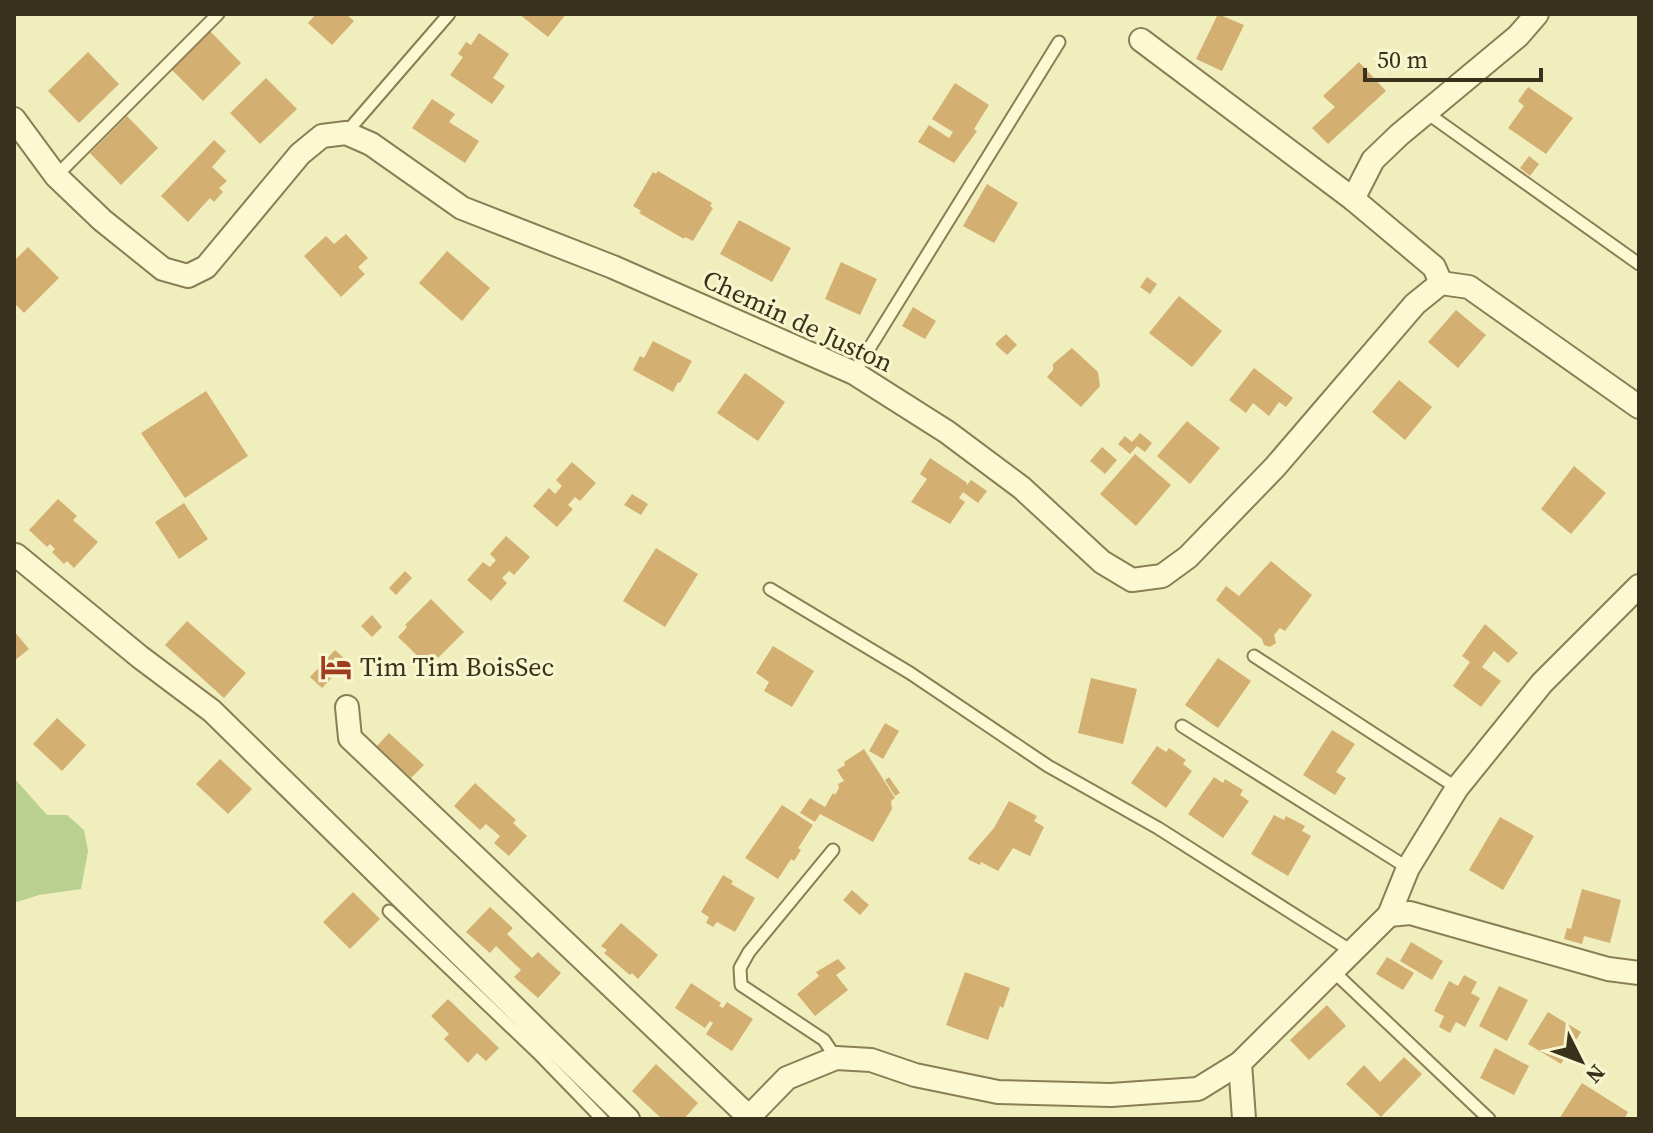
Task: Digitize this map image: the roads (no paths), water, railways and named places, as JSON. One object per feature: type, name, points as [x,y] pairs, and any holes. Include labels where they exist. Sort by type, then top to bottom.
[{"type":"street","points":[[1353,199],[1373,160],[1518,36],[1537,14]]},
{"type":"street","points":[[1141,40],[1353,199],[1434,267],[1441,283],[1469,287],[1639,407]]},
{"type":"street","points":[[14,119],[56,176],[102,220],[163,269],[188,276],[206,267],[300,154],[322,136],[346,133]]},
{"type":"street","name":"Chemin de Juston","points":[[346,133],[371,144],[462,208],[613,267],[854,373],[947,432],[1022,488],[1102,562],[1132,580],[1162,576],[1188,557],[1275,467],[1415,304],[1441,283]]},
{"type":"street","points":[[16,555],[140,657],[212,711],[628,1119]]},
{"type":"street","points":[[347,707],[350,738],[748,1118],[787,1078],[836,1058],[871,1060],[915,1075],[998,1092],[1111,1095],[1198,1089],[1240,1063],[1389,915],[1408,868],[1457,788],[1542,683],[1639,586]]},
{"type":"street","points":[[1389,915],[1410,913],[1608,969],[1639,973]]},
{"type":"street","points":[[1240,1063],[1244,1119]]},
{"type":"lane","points":[[56,176],[218,14]]},
{"type":"lane","points":[[346,133],[449,14]]},
{"type":"lane","points":[[854,373],[1059,42]]},
{"type":"lane","points":[[1427,113],[1639,264]]},
{"type":"lane","points":[[770,589],[910,673],[1048,766],[1158,828],[1353,952]]},
{"type":"lane","points":[[1254,656],[1457,788]]},
{"type":"lane","points":[[1182,726],[1408,868]]},
{"type":"lane","points":[[833,850],[749,952],[740,968],[741,985],[824,1040],[836,1058]]},
{"type":"lane","points":[[389,911],[538,1053],[602,1119]]},
{"type":"lane","points":[[1334,972],[1489,1119]]},
{"type":"place","name":"Tim Tim BoisSec","points":[[336,667]]}]
